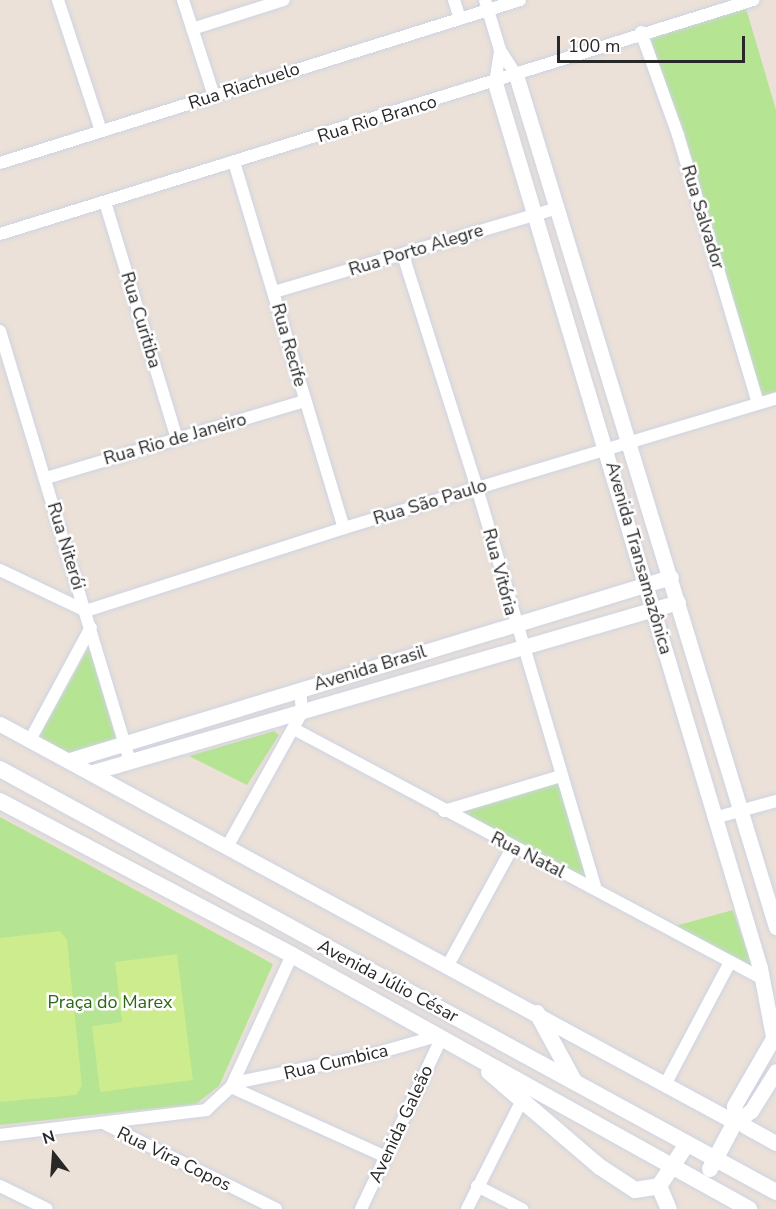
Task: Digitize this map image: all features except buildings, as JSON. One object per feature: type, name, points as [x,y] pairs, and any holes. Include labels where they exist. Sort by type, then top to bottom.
[{"type":"main road","name":"Avenida Júlio César","points":[[0,769],[776,1192]]},
{"type":"main road","name":"Avenida Júlio César","points":[[0,801],[292,955],[439,1038],[674,1164],[749,1209]]},
{"type":"main road","points":[[537,1013],[574,1082]]},
{"type":"main road","points":[[471,1055],[520,1102],[600,1167],[635,1190],[659,1186],[687,1144]]},
{"type":"main road","points":[[704,1181],[736,1122]]},
{"type":"main road","points":[[659,1186],[669,1209]]},
{"type":"street","points":[[58,0],[101,131]]},
{"type":"street","points":[[183,0],[214,96]]},
{"type":"street","points":[[192,29],[284,0]]},
{"type":"street","points":[[454,0],[460,18]]},
{"type":"street","name":"Rua Riachuelo","points":[[0,163],[460,18],[487,3],[520,0]]},
{"type":"street","name":"Rua Rio Branco","points":[[0,234],[495,83],[641,32],[753,0]]},
{"type":"street","points":[[487,3],[500,50],[516,75]]},
{"type":"street","name":"Rua Salvador","points":[[641,32],[678,135],[758,403]]},
{"type":"street","points":[[495,83],[500,50]]},
{"type":"street","name":"Avenida Transamazônica","points":[[516,75],[630,442],[776,927]]},
{"type":"street","name":"Avenida Transamazônica","points":[[495,83],[532,215],[607,448],[655,609],[714,818],[763,979],[775,1035]]},
{"type":"street","name":"Rua Recife","points":[[234,162],[344,528]]},
{"type":"street","name":"Rua Curitiba","points":[[105,202],[177,439]]},
{"type":"street","name":"Rua Porto Alegre","points":[[274,292],[558,208]]},
{"type":"street","name":"Rua Vitória","points":[[403,255],[477,488],[515,625],[596,889]]},
{"type":"street","name":"Rua Niterói","points":[[0,330],[130,761]]},
{"type":"street","name":"Rua São Paulo","points":[[86,611],[344,528],[776,398]]},
{"type":"street","name":"Rua Rio de Janeiro","points":[[46,478],[305,401]]},
{"type":"street","points":[[0,570],[86,611]]},
{"type":"street","name":"Avenida Brasil","points":[[70,760],[671,577]]},
{"type":"street","name":"Avenida Brasil","points":[[93,772],[522,645],[678,602]]},
{"type":"street","points":[[30,740],[91,627]]},
{"type":"street","points":[[227,847],[302,712],[300,690]]},
{"type":"street","points":[[0,724],[93,772],[227,847],[776,1143]]},
{"type":"street","name":"Rua Natal","points":[[294,729],[512,848],[596,889],[763,979]]},
{"type":"street","points":[[444,811],[561,776]]},
{"type":"street","points":[[714,818],[776,801]]},
{"type":"street","points":[[448,965],[512,848]]},
{"type":"street","points":[[0,1135],[199,1113],[219,1101],[233,1085],[292,955]]},
{"type":"street","points":[[666,1083],[730,962]]},
{"type":"street","points":[[736,1122],[734,1106],[775,1035]]},
{"type":"street","name":"Rua Cumbica","points":[[233,1085],[439,1038]]},
{"type":"street","name":"Avenida Galeão","points":[[361,1209],[439,1038]]},
{"type":"street","points":[[736,1122],[752,1111],[776,1071]]},
{"type":"street","points":[[233,1085],[384,1156]]},
{"type":"street","points":[[467,1209],[520,1102]]},
{"type":"street","name":"Rua Vira Copos","points":[[105,1124],[276,1209]]},
{"type":"street","points":[[0,1186],[47,1209]]},
{"type":"street","points":[[477,1186],[522,1209]]},
{"type":"green space","points":[[745,5],[776,110],[776,398],[758,403],[647,35]]},
{"type":"green space","points":[[89,647],[116,739],[70,754],[39,737]]},
{"type":"green space","points":[[274,731],[279,735],[247,785],[189,756]]},
{"type":"green space","points":[[561,777],[596,890],[448,809]]},
{"type":"green space","name":"Praça do Marex","points":[[0,817],[273,964],[219,1086],[196,1104],[0,1125]]},
{"type":"green space","points":[[733,910],[753,968],[668,928]]},
{"type":"green space","points":[[60,931],[67,940],[82,1086],[76,1095],[0,1102],[0,938]]},
{"type":"green space","points":[[177,954],[193,1080],[100,1092],[92,1026],[122,1022],[115,962]]}]
